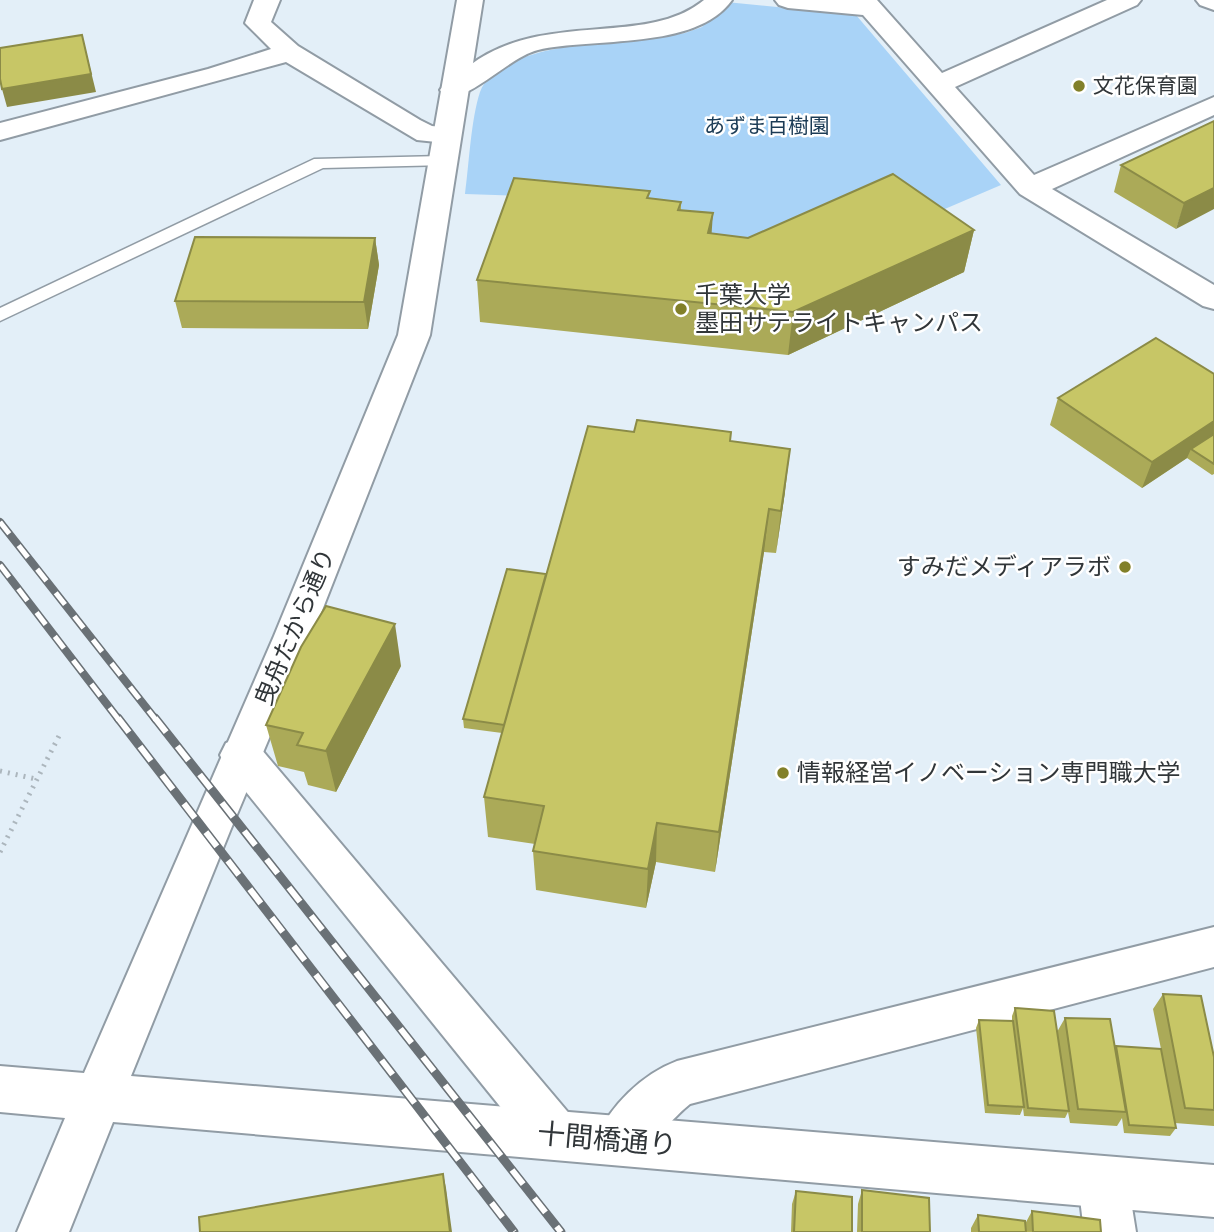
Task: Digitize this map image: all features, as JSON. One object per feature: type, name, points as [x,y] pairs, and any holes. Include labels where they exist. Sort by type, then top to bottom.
[{"type":"street","points":[[267,0],[258,23],[289,52],[410,126],[428,134],[444,148]]},
{"type":"street","name":"曳舟たから通り","points":[[43,1232],[293,636],[414,335],[470,0]]},
{"type":"street","points":[[454,90],[513,48],[547,40],[682,24],[710,12],[719,0]]},
{"type":"street","points":[[788,0],[866,4],[1030,188],[1214,299]]},
{"type":"street","points":[[938,85],[1128,0]]},
{"type":"street","points":[[0,132],[74,109],[251,65],[289,52]]},
{"type":"street","points":[[1030,188],[1214,105]]},
{"type":"street","points":[[241,755],[554,1134]]},
{"type":"street","points":[[620,1140],[653,1103],[677,1084],[1214,947]]},
{"type":"street","name":"十間橋通り","points":[[0,1089],[435,1128],[554,1134],[1214,1191]]},
{"type":"street","points":[[1103,1182],[1110,1232]]},
{"type":"lane","points":[[0,315],[320,163],[444,148]]},
{"type":"path","points":[[0,852],[61,732]]},
{"type":"path","points":[[0,771],[36,779]]},
{"type":"green space","name":"あずま百樹園","points":[[726,2],[856,15],[1001,185],[912,223],[739,265],[550,197],[465,194],[477,103],[480,92],[492,75],[513,62],[540,52],[685,33],[702,27]]},
{"type":"building","points":[[82,35],[91,74],[2,89],[0,48]]},
{"type":"building","points":[[1214,121],[1214,188],[1184,203],[1121,165]]},
{"type":"building","points":[[893,174],[974,230],[793,312],[477,280],[514,178],[650,191],[647,198],[681,202],[678,210],[713,213],[708,233],[748,238]]},
{"type":"building","points":[[195,237],[375,238],[364,302],[175,301]]},
{"type":"building","points":[[1156,338],[1214,374],[1214,421],[1152,462],[1058,398]]},
{"type":"building","points":[[637,420],[731,432],[730,441],[790,449],[781,511],[769,509],[719,832],[657,823],[648,869],[533,851],[544,806],[484,797],[588,426],[634,432]]},
{"type":"building","points":[[1214,434],[1214,464],[1191,449]]},
{"type":"building","points":[[507,569],[546,574],[504,725],[463,719]]},
{"type":"building","points":[[326,606],[395,624],[326,751],[297,745],[303,733],[266,725],[301,647]]},
{"type":"building","points":[[1163,994],[1201,996],[1214,1057],[1214,1110],[1185,1108]]},
{"type":"building","points":[[1015,1008],[1054,1011],[1069,1111],[1028,1108]]},
{"type":"building","points":[[1065,1018],[1110,1019],[1126,1112],[1078,1109]]},
{"type":"building","points":[[979,1020],[1013,1021],[1024,1107],[988,1105]]},
{"type":"building","points":[[1116,1046],[1161,1049],[1176,1128],[1129,1125]]},
{"type":"building","points":[[443,1174],[450,1232],[200,1232],[199,1217]]},
{"type":"building","points":[[862,1190],[929,1198],[930,1232],[862,1232]]},
{"type":"building","points":[[796,1191],[852,1197],[852,1232],[794,1232]]},
{"type":"building","points":[[1032,1211],[1100,1220],[1101,1232],[1033,1232]]},
{"type":"building","points":[[978,1215],[1025,1221],[1026,1232],[979,1232]]},
{"type":"railway","points":[[0,522],[156,720]]},
{"type":"railway","points":[[0,565],[119,720]]},
{"type":"railway","points":[[118,718],[514,1232]]},
{"type":"railway","points":[[155,718],[561,1232]]},
{"type":"place","name":"文花保育園","points":[[1079,86]]},
{"type":"place","name":"千葉大学 墨田サテライトキャンパス","points":[[681,309]]},
{"type":"place","name":"すみだメディアラボ","points":[[1125,567]]},
{"type":"place","name":"情報経営イノベーション専門職大学","points":[[783,773]]}]
